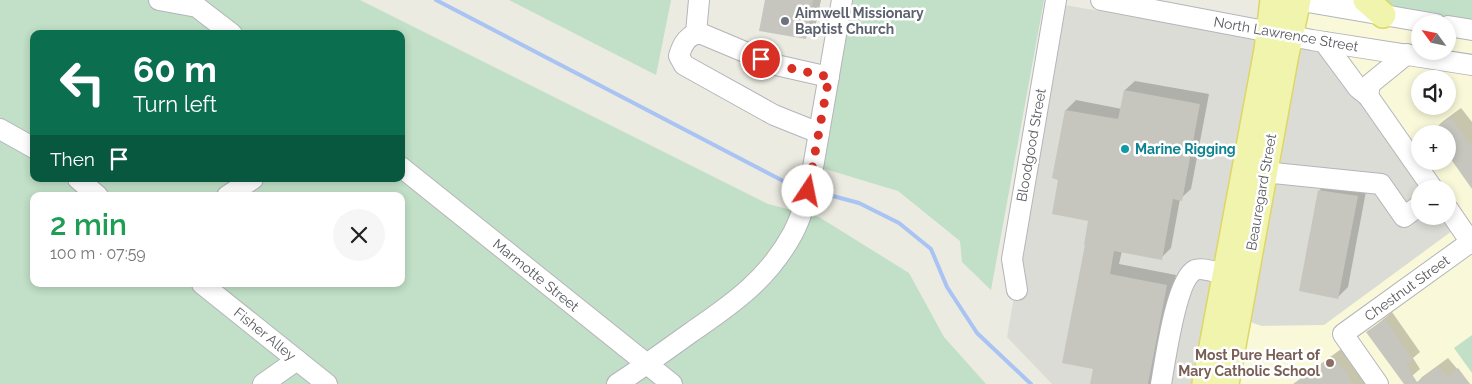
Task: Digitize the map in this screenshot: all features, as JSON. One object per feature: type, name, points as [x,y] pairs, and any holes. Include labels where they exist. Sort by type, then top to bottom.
[{"type":"main road","name":"Beauregard Street","points":[[1226,384],[1264,172],[1279,33],[1272,0]]},
{"type":"main road","name":"Beauregard Street","points":[[1205,384],[1266,60],[1297,0]]},
{"type":"street","points":[[158,0],[198,3],[228,30]]},
{"type":"street","points":[[696,33],[699,0]]},
{"type":"street","points":[[618,384],[738,300],[758,282],[793,233],[805,203],[811,179],[842,0]]},
{"type":"street","name":"Bloodgood Street","points":[[1017,290],[1012,259],[1056,0]]},
{"type":"street","name":"North Lawrence Street","points":[[1101,0],[1324,42],[1472,65]]},
{"type":"street","points":[[1297,0],[1375,8],[1411,17]]},
{"type":"street","points":[[1456,27],[1472,30]]},
{"type":"street","points":[[819,133],[774,115],[684,65],[679,56],[687,38],[696,33],[776,65],[829,77]]},
{"type":"street","points":[[1324,42],[1358,88],[1368,96],[1428,180]]},
{"type":"street","points":[[1368,96],[1370,84],[1407,54]]},
{"type":"street","points":[[0,129],[30,146]]},
{"type":"street","name":"Marmotte Street","points":[[405,170],[672,384]]},
{"type":"street","points":[[1264,172],[1381,184],[1404,217],[1411,212]]},
{"type":"street","points":[[82,182],[93,192]]},
{"type":"street","points":[[233,192],[248,182]]},
{"type":"street","points":[[1456,220],[1472,242]]},
{"type":"street","name":"Chestnut Street","points":[[1378,384],[1343,334],[1472,242]]},
{"type":"street","points":[[1161,384],[1178,298],[1185,281],[1190,273],[1198,269],[1225,274]]},
{"type":"street","name":"Fisher Alley","points":[[206,287],[327,384]]},
{"type":"street","points":[[263,384],[297,360]]},
{"type":"shaded area","points":[[0,0],[360,0],[768,204],[819,217],[909,273],[944,337],[986,384],[0,384]]},
{"type":"shaded area","points":[[509,0],[671,0],[656,75]]},
{"type":"shaded area","points":[[853,0],[1044,0],[991,290],[962,262],[960,241],[898,191],[822,168]]},
{"type":"shaded area","points":[[1284,0],[1386,9],[1423,15],[1411,15],[1411,60],[1456,60],[1456,20],[1472,23],[1472,384],[1199,384],[1212,309],[1425,225],[1456,225],[1456,180],[1413,180],[1277,43]]},
{"type":"shaded area","points":[[1381,0],[1472,0],[1472,21],[1456,18],[1456,15],[1438,15],[1387,6]]},
{"type":"shaded area","points":[[1065,5],[1258,39],[1324,53],[1416,180],[1411,180],[1411,225],[1448,225],[1452,231],[1324,325],[1262,326],[1212,309],[1199,384],[1052,384],[1007,337]]},
{"type":"shaded area","points":[[1472,335],[1472,373],[1454,348]]},
{"type":"building","name":"Aimwell Missionary Baptist Church","points":[[765,0],[813,0],[806,39],[759,31]]},
{"type":"building","name":"Marine Rigging","points":[[1124,90],[1200,104],[1182,201],[1173,199],[1162,260],[1114,251],[1110,274],[1167,285],[1148,384],[1090,384],[1093,369],[1062,363],[1088,221],[1052,214],[1058,180],[1052,178],[1065,110],[1118,119]]},
{"type":"building","points":[[1451,117],[1472,147],[1472,189],[1456,166],[1456,125],[1440,125]]},
{"type":"building","points":[[1318,190],[1358,196],[1338,299],[1299,291]]},
{"type":"building","points":[[1385,319],[1413,360],[1406,365],[1417,382],[1439,366],[1447,377],[1458,368],[1470,384],[1404,384],[1366,332]]},
{"type":"building","name":"Most Pure Heart of Mary Catholic School","points":[[1332,356],[1342,369],[1348,371],[1348,377],[1353,384],[1293,384]]},
{"type":"waterway","points":[[436,0],[791,185],[803,188]]},
{"type":"waterway","points":[[814,191],[859,203],[899,223],[931,249],[947,287],[977,333],[1031,384]]},
{"type":"place","name":"Aimwell Missionary Baptist Church","points":[[785,21]]},
{"type":"place","name":"Marine Rigging","points":[[1125,149]]},
{"type":"place","name":"Most Pure Heart of Mary Catholic School","points":[[1330,363]]},
{"type":"route","points":[[761,59],[776,65],[829,77],[808,191]]}]
